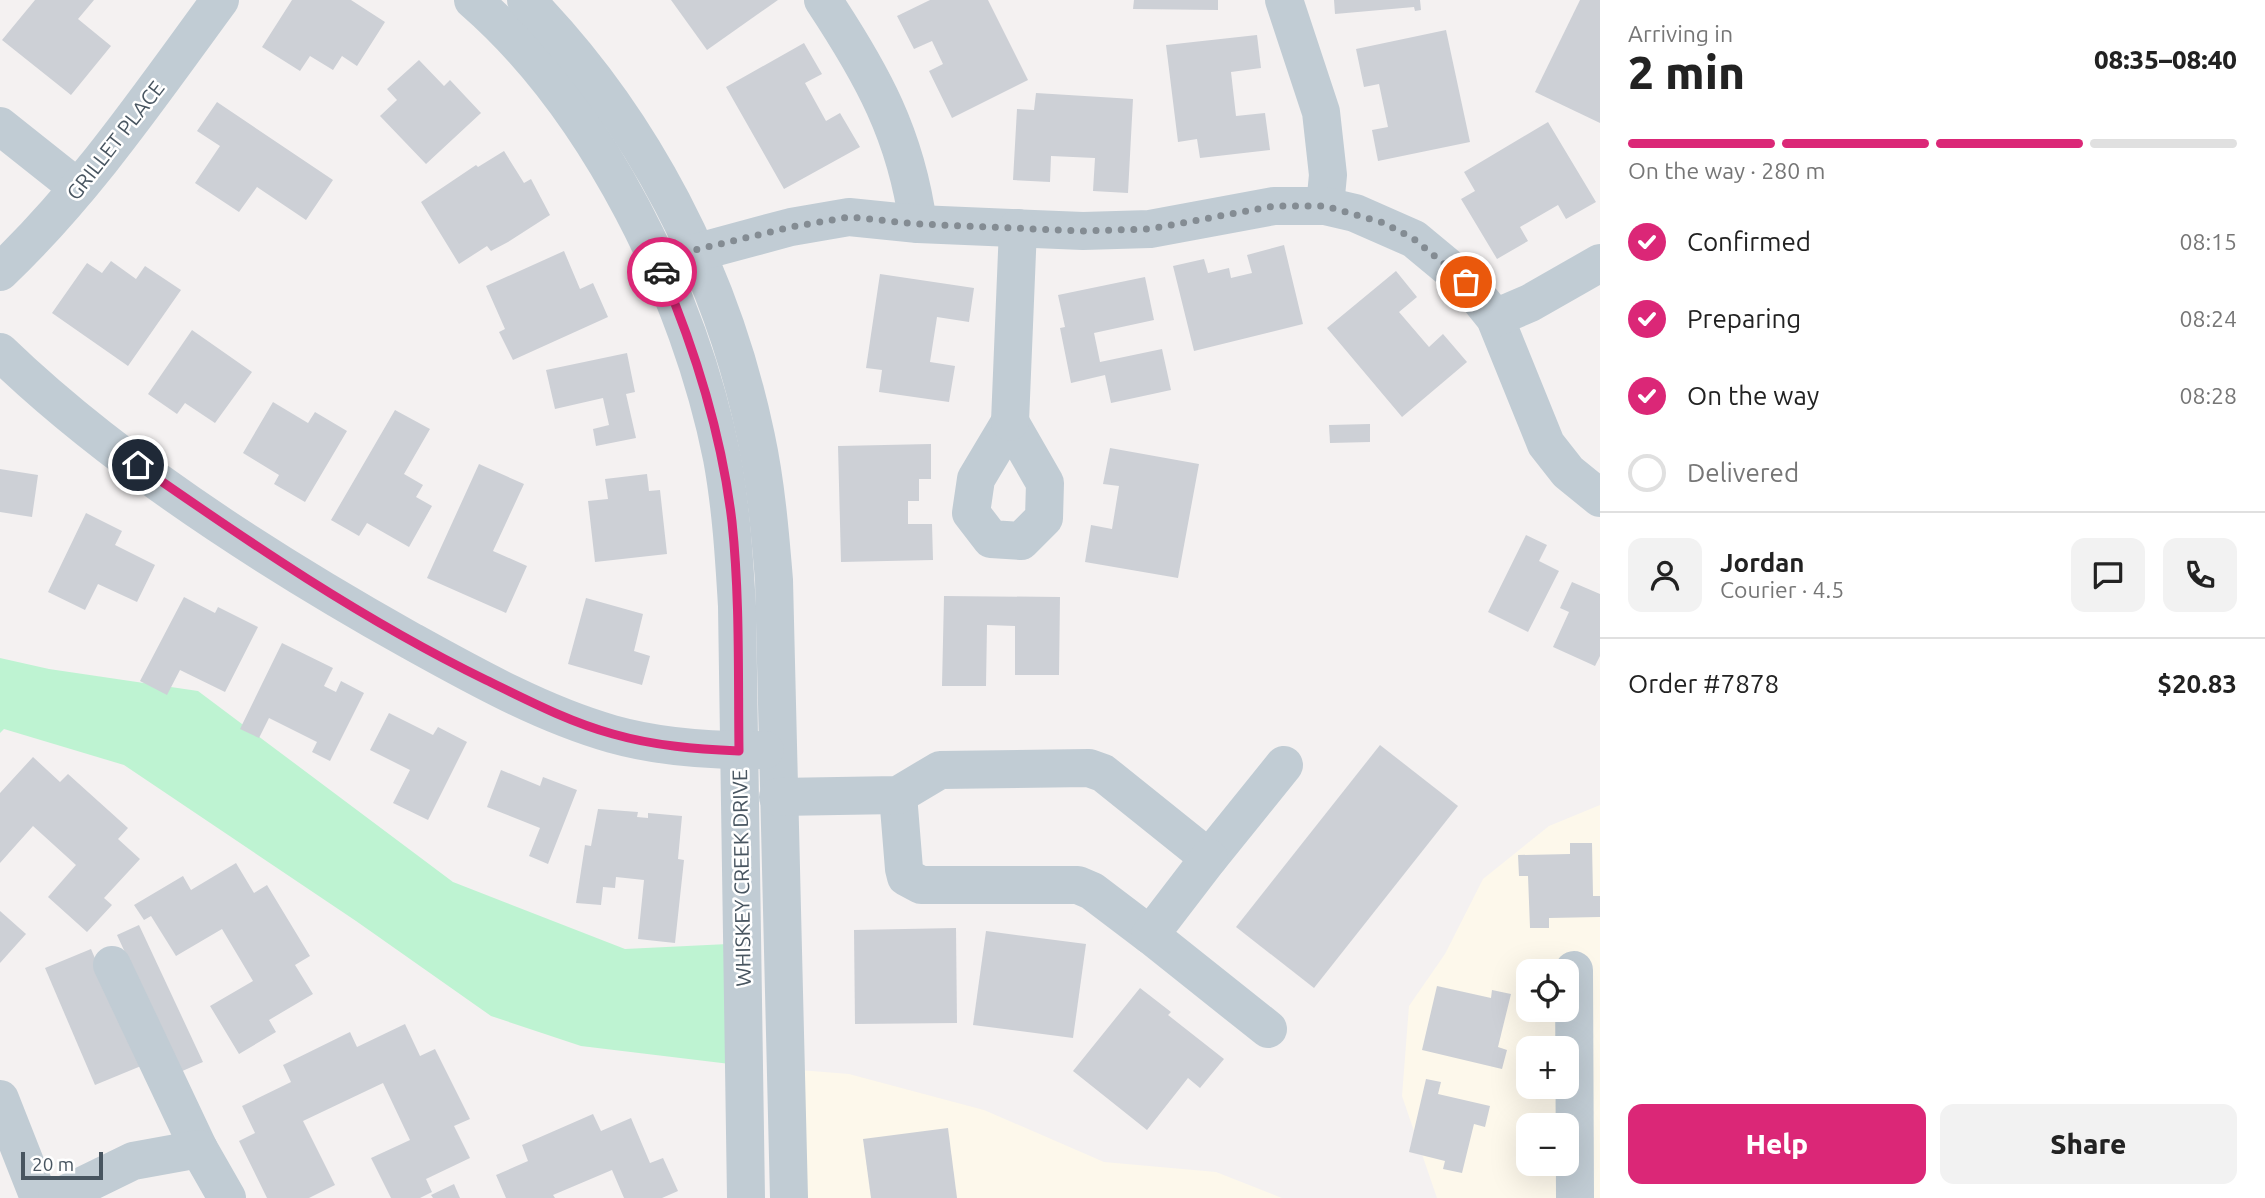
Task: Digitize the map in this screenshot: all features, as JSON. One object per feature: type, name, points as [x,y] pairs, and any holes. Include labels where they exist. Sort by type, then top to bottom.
[{"type":"street","name":"GRILLET PLACE","points":[[0,272],[38,235],[78,188],[220,0]]},
{"type":"street","name":"WHISKEY CREEK DRIVE","points":[[473,0],[509,35],[558,93],[602,158],[642,227],[683,321],[704,385],[722,458],[732,522],[737,606],[746,1198]]},
{"type":"street","name":"WHISKEY CREEK DRIVE","points":[[526,0],[611,102],[677,209],[736,360],[756,437],[768,508],[774,580],[789,1198]]},
{"type":"street","points":[[823,0],[891,116],[912,181],[918,224]]},
{"type":"street","points":[[1284,0],[1321,112],[1328,175],[1325,206]]},
{"type":"street","points":[[0,125],[78,188]]},
{"type":"street","points":[[658,264],[695,250],[791,227],[849,217],[918,224],[1083,231],[1150,229],[1274,206],[1325,206],[1384,223],[1414,239],[1466,282],[1495,318],[1546,444],[1568,472],[1598,489]]},
{"type":"street","points":[[1010,422],[1018,228]]},
{"type":"street","points":[[1495,318],[1530,303],[1600,262]]},
{"type":"street","points":[[0,352],[33,383],[138,465],[230,530],[355,610],[449,662],[546,709],[610,734],[676,747],[739,751],[777,750]]},
{"type":"street","points":[[1150,935],[1284,765]]},
{"type":"street","points":[[778,797],[898,795],[940,771],[1089,768],[1103,773],[1209,858]]},
{"type":"street","points":[[898,795],[904,869],[913,883],[1078,885],[1092,891],[1268,1029]]},
{"type":"street","points":[[112,965],[199,1149],[227,1198]]},
{"type":"street","points":[[1575,1198],[1588,1143],[1578,1022]]},
{"type":"street","points":[[0,1099],[39,1198]]},
{"type":"street","points":[[57,1198],[133,1161],[199,1149]]},
{"type":"shaded area","points":[[1600,805],[1600,1198],[1437,1198],[1402,1096],[1409,1006],[1445,954],[1483,879],[1549,826]]},
{"type":"shaded area","points":[[799,1070],[849,1074],[984,1110],[1104,1162],[1216,1172],[1282,1198],[804,1198]]},
{"type":"green space","points":[[0,658],[49,669],[198,691],[453,882],[625,949],[728,944],[730,1064],[581,1046],[491,1016],[356,921],[124,765],[4,729],[0,733]]},
{"type":"building","points":[[35,0],[94,0],[78,19],[111,46],[71,95],[2,40]]},
{"type":"building","points":[[292,0],[351,0],[385,22],[357,66],[342,56],[333,70],[310,56],[300,71],[262,47]]},
{"type":"building","points":[[671,0],[778,0],[707,50]]},
{"type":"building","points":[[930,0],[988,0],[1028,80],[952,118],[929,71],[943,64],[932,41],[914,49],[897,16]]},
{"type":"building","points":[[1134,0],[1218,0],[1218,10],[1133,9]]},
{"type":"building","points":[[1334,0],[1420,0],[1421,10],[1415,11],[1414,7],[1335,14]]},
{"type":"building","points":[[1580,0],[1600,0],[1600,123],[1535,92]]},
{"type":"building","points":[[1446,30],[1470,142],[1378,161],[1372,130],[1388,127],[1379,84],[1364,87],[1356,49]]},
{"type":"building","points":[[1257,35],[1261,68],[1231,72],[1236,116],[1265,113],[1270,150],[1200,158],[1197,139],[1178,142],[1166,45]]},
{"type":"building","points":[[804,43],[822,74],[805,83],[826,121],[840,113],[860,147],[784,189],[726,87]]},
{"type":"building","points":[[419,60],[444,86],[450,80],[481,113],[426,164],[380,116],[397,100],[387,89]]},
{"type":"building","points":[[1036,93],[1133,99],[1128,193],[1093,191],[1095,158],[1051,156],[1050,182],[1013,180],[1017,109],[1034,110]]},
{"type":"building","points":[[217,102],[333,180],[306,220],[257,187],[239,212],[195,183],[220,146],[197,131]]},
{"type":"building","points":[[1548,122],[1596,202],[1566,219],[1558,205],[1520,227],[1528,241],[1497,259],[1461,199],[1475,191],[1464,172]]},
{"type":"building","points":[[504,151],[524,183],[531,179],[550,215],[508,242],[491,251],[487,246],[459,264],[421,202],[476,165],[478,167]]},
{"type":"building","points":[[1284,245],[1303,324],[1194,351],[1173,266],[1204,259],[1208,273],[1229,268],[1231,278],[1252,273],[1247,255]]},
{"type":"building","points":[[564,251],[580,289],[593,283],[608,317],[513,360],[499,332],[505,329],[486,286]]},
{"type":"building","points":[[111,261],[136,279],[145,266],[181,290],[128,366],[52,313],[87,263],[102,273]]},
{"type":"building","points":[[1396,271],[1417,297],[1399,312],[1429,347],[1443,334],[1467,362],[1402,417],[1327,328]]},
{"type":"building","points":[[880,274],[974,288],[969,322],[937,317],[930,362],[955,366],[949,402],[879,392],[882,370],[866,368]]},
{"type":"building","points":[[1145,277],[1154,320],[1094,333],[1100,362],[1162,349],[1171,390],[1111,403],[1105,375],[1071,383],[1060,328],[1065,327],[1058,295]]},
{"type":"building","points":[[192,330],[252,372],[215,423],[185,403],[177,414],[148,394]]},
{"type":"building","points":[[627,353],[635,392],[626,394],[636,438],[596,446],[593,429],[609,425],[603,398],[555,409],[546,370]]},
{"type":"building","points":[[273,402],[308,423],[315,412],[347,431],[305,502],[274,484],[279,475],[243,453]]},
{"type":"building","points":[[395,410],[430,429],[404,474],[423,485],[416,497],[432,506],[409,547],[367,523],[359,536],[331,520]]},
{"type":"building","points":[[1370,424],[1370,442],[1330,443],[1329,425]]},
{"type":"building","points":[[931,444],[931,479],[919,479],[919,501],[908,501],[908,524],[932,524],[933,560],[841,562],[838,446]]},
{"type":"building","points":[[1110,448],[1199,464],[1178,578],[1085,562],[1091,525],[1112,529],[1119,486],[1103,484]]},
{"type":"building","points":[[479,464],[524,484],[493,551],[527,566],[506,613],[427,578]]},
{"type":"building","points":[[0,469],[38,475],[32,517],[0,512]]},
{"type":"building","points":[[647,474],[649,491],[660,490],[667,554],[595,562],[588,501],[608,499],[605,479]]},
{"type":"building","points":[[86,513],[122,531],[115,545],[155,565],[137,602],[98,584],[85,610],[48,592]]},
{"type":"building","points":[[1526,535],[1547,545],[1539,561],[1559,571],[1528,632],[1488,612]]},
{"type":"building","points":[[1572,582],[1600,594],[1600,656],[1595,666],[1553,647],[1569,612],[1560,608]]},
{"type":"building","points":[[944,596],[1060,597],[1059,675],[1015,675],[1015,626],[987,625],[986,686],[942,686]]},
{"type":"building","points":[[184,597],[215,613],[218,607],[258,627],[225,692],[180,670],[167,695],[140,681]]},
{"type":"building","points":[[586,598],[643,614],[634,651],[650,656],[642,685],[568,664]]},
{"type":"building","points":[[282,643],[333,668],[324,686],[336,692],[341,681],[364,693],[330,761],[312,752],[317,742],[269,718],[259,738],[240,729]]},
{"type":"building","points":[[389,713],[433,735],[438,727],[467,742],[428,820],[393,803],[410,770],[370,750]]},
{"type":"building","points":[[1380,745],[1458,806],[1314,988],[1236,927]]},
{"type":"building","points":[[33,757],[60,782],[68,774],[128,828],[118,839],[140,859],[104,898],[112,905],[87,932],[48,897],[76,865],[33,826],[0,863],[0,793]]},
{"type":"building","points":[[501,770],[540,786],[543,777],[577,790],[548,864],[529,856],[540,828],[487,807]]},
{"type":"building","points":[[598,809],[638,812],[637,817],[648,818],[648,813],[682,816],[678,859],[684,860],[675,943],[638,939],[644,880],[616,877],[615,888],[603,887],[601,905],[576,903],[585,845],[591,846]]},
{"type":"building","points":[[1570,843],[1592,843],[1593,896],[1600,896],[1600,917],[1549,918],[1549,928],[1530,928],[1528,876],[1519,876],[1518,855],[1570,854]]},
{"type":"building","points":[[236,863],[254,893],[267,885],[310,956],[295,965],[313,994],[269,1020],[276,1032],[239,1054],[210,1006],[253,981],[222,929],[176,956],[151,916],[144,920],[134,905],[183,876],[191,890]]},
{"type":"building","points":[[0,911],[26,934],[0,963]]},
{"type":"building","points":[[139,925],[203,1062],[180,1072],[117,935]]},
{"type":"building","points":[[956,928],[957,1023],[855,1024],[854,930]]},
{"type":"building","points":[[986,931],[1086,944],[1073,1038],[973,1025]]},
{"type":"building","points":[[91,949],[141,1066],[95,1085],[45,968]]},
{"type":"building","points":[[1437,986],[1491,998],[1492,990],[1511,994],[1498,1047],[1507,1050],[1502,1069],[1422,1050]]},
{"type":"building","points":[[1140,988],[1171,1012],[1168,1015],[1224,1059],[1200,1088],[1188,1078],[1147,1130],[1073,1071]]},
{"type":"building","points":[[405,1024],[420,1056],[435,1049],[470,1119],[454,1126],[470,1158],[426,1179],[432,1192],[420,1198],[391,1198],[371,1158],[410,1140],[383,1083],[303,1121],[335,1185],[309,1198],[267,1198],[239,1141],[255,1133],[242,1106],[291,1082],[283,1065],[350,1032],[357,1047]]},
{"type":"building","points":[[1426,1079],[1441,1082],[1438,1094],[1490,1106],[1485,1127],[1474,1124],[1462,1173],[1443,1169],[1445,1161],[1409,1152]]},
{"type":"building","points":[[593,1114],[601,1131],[631,1118],[650,1163],[663,1158],[678,1191],[662,1198],[624,1198],[612,1170],[553,1195],[555,1198],[506,1198],[496,1175],[528,1161],[522,1145]]},
{"type":"building","points":[[948,1128],[957,1198],[871,1198],[863,1139]]},
{"type":"building","points":[[454,1184],[460,1198],[433,1198],[431,1195]]},
{"type":"way so far","points":[[662,272],[658,264],[695,250],[791,227],[849,217],[918,224],[1083,231],[1150,229],[1274,206],[1325,206],[1384,223],[1414,239],[1466,282]]},
{"type":"route","points":[[138,465],[230,530],[355,610],[449,662],[546,709],[610,734],[645,742],[705,750],[739,751],[737,606],[732,522],[722,458],[704,385],[683,321],[662,272]]}]
